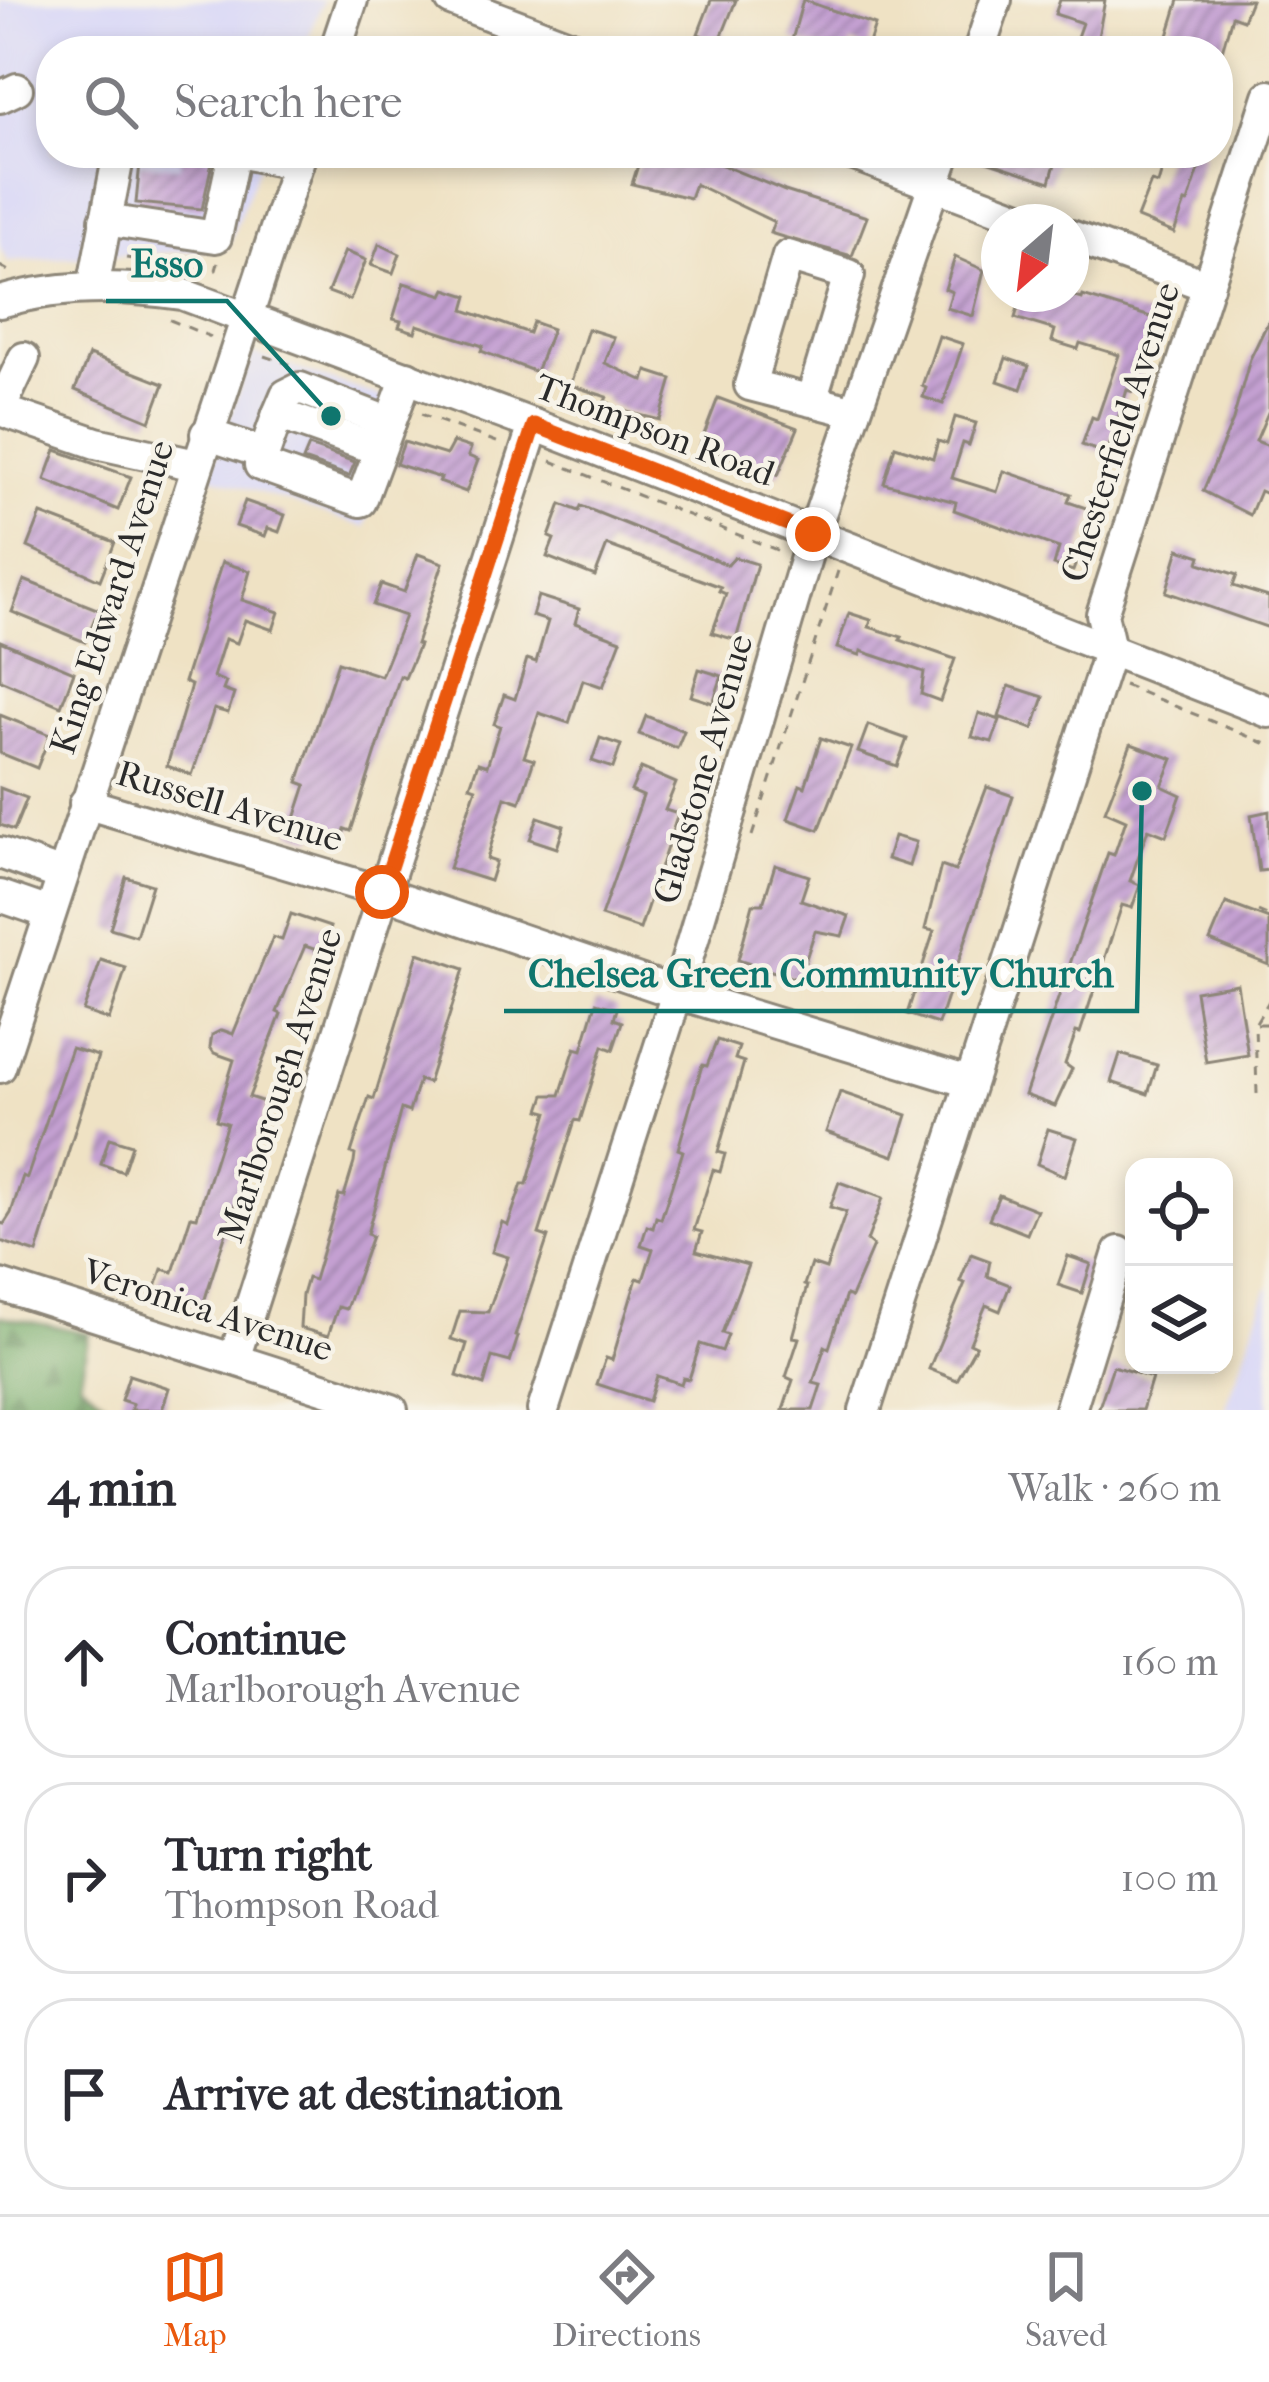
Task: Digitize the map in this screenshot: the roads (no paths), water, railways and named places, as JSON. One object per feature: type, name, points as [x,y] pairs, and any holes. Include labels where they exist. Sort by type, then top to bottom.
[{"type":"street","points":[[340,36],[352,0]]},
{"type":"street","points":[[451,0],[545,36]]},
{"type":"street","points":[[984,36],[996,0]]},
{"type":"street","name":"Chesterfield Avenue","points":[[865,1410],[1110,649],[1102,614],[1269,96]]},
{"type":"street","points":[[93,288],[116,168]]},
{"type":"street","points":[[105,220],[216,237],[231,168]]},
{"type":"street","name":"King Edward Avenue","points":[[0,1067],[296,168]]},
{"type":"street","points":[[888,168],[984,204]]},
{"type":"street","name":"Gladstone Avenue","points":[[543,1410],[677,993],[802,545],[855,412],[940,168]]},
{"type":"street","points":[[1089,243],[1208,286]]},
{"type":"street","points":[[855,412],[750,385],[788,256],[898,291]]},
{"type":"street","points":[[811,401],[849,275]]},
{"type":"street","name":"Thompson Road","points":[[0,302],[32,293],[124,285],[182,294],[534,425],[802,545],[1110,649],[1269,712]]},
{"type":"street","points":[[24,358],[0,410],[96,443],[196,465]]},
{"type":"street","points":[[385,436],[321,414],[263,453],[260,465],[361,501],[407,377]]},
{"type":"street","name":"Marlborough Avenue","points":[[234,1359],[534,425]]},
{"type":"street","points":[[206,434],[263,453]]},
{"type":"street","name":"Russell Avenue","points":[[85,803],[382,892],[677,993],[969,1082]]},
{"type":"street","points":[[0,853],[62,874]]},
{"type":"street","points":[[0,896],[49,913]]},
{"type":"street","points":[[1070,1410],[1119,1252]]},
{"type":"street","name":"Veronica Avenue","points":[[0,1285],[392,1410]]},
{"type":"place","name":"Esso","points":[[331,416]]},
{"type":"place","name":"Chelsea Green Community Church","points":[[1142,791]]}]
